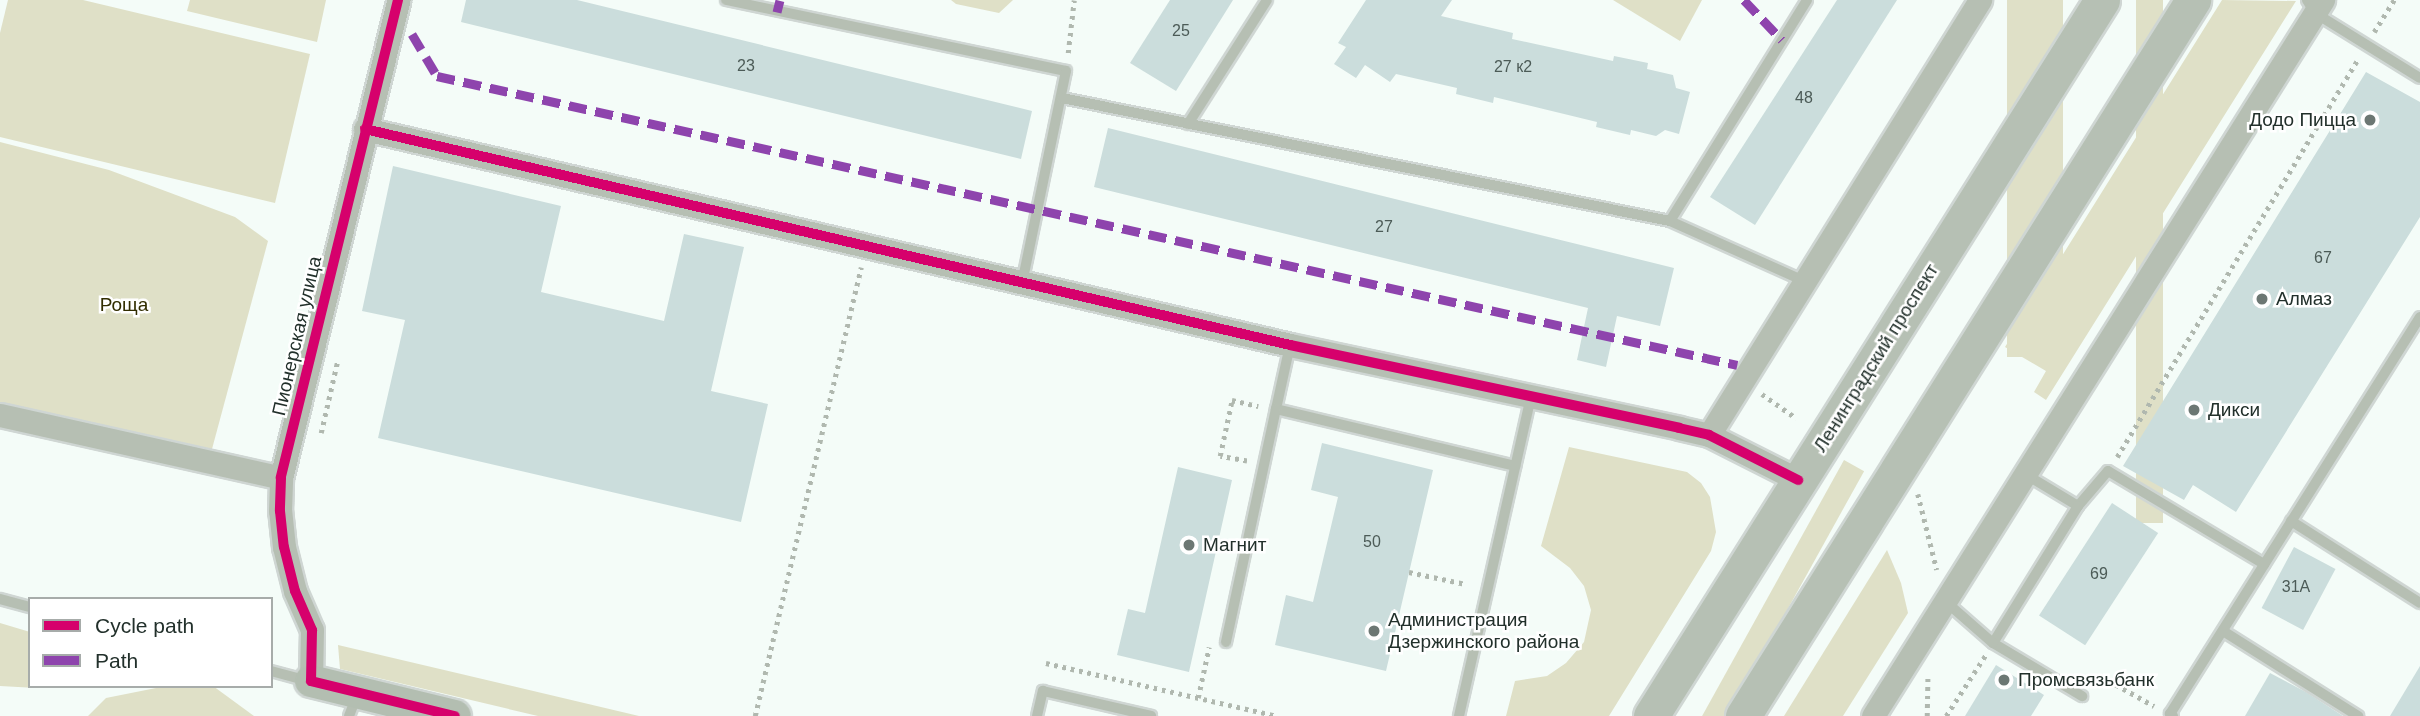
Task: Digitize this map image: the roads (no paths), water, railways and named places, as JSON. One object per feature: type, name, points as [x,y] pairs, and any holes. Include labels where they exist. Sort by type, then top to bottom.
[{"type":"main road","name":"Ленинградский проспект","points":[[1651,716],[2102,0]]},
{"type":"main road","points":[[1744,716],[2193,0]]},
{"type":"street","name":"Пионерская улица","points":[[311,681],[312,630],[295,591],[284,547],[279,511],[281,478],[398,0]]},
{"type":"street","points":[[1709,435],[1980,0]]},
{"type":"street","points":[[1873,716],[2315,4]]},
{"type":"street","points":[[365,129],[1022,284],[1709,435],[1798,480]]},
{"type":"street","points":[[0,415],[281,478]]},
{"type":"street","points":[[311,681],[353,704],[455,716]]},
{"type":"lane","points":[[726,0],[1066,71],[1022,284]]},
{"type":"lane","points":[[1188,124],[1267,0]]},
{"type":"lane","points":[[1670,221],[1807,0]]},
{"type":"lane","points":[[2315,4],[2366,45],[2420,78]]},
{"type":"lane","points":[[1062,99],[1670,221],[1804,281]]},
{"type":"lane","points":[[2172,715],[2420,317]]},
{"type":"lane","points":[[1226,642],[1290,345]]},
{"type":"lane","points":[[1459,716],[1531,397]]},
{"type":"lane","points":[[1276,410],[1515,466]]},
{"type":"lane","points":[[1993,643],[2078,506],[2108,471],[2264,564]]},
{"type":"lane","points":[[2025,474],[2078,506]]},
{"type":"lane","points":[[2291,521],[2420,603]]},
{"type":"lane","points":[[0,599],[28,606]]},
{"type":"lane","points":[[1945,601],[1993,643],[2082,696]]},
{"type":"lane","points":[[2222,631],[2358,716]]},
{"type":"lane","points":[[273,672],[311,681]]},
{"type":"lane","points":[[1037,716],[1043,691],[1151,716]]},
{"type":"place","name":"Додо Пицца","points":[[2370,120]]},
{"type":"place","name":"Алмаз","points":[[2262,299]]},
{"type":"place","name":"Дикси","points":[[2194,410]]},
{"type":"place","name":"Магнит","points":[[1189,545]]},
{"type":"place","name":"Администрация Дзержинского района","points":[[1374,631]]},
{"type":"place","name":"Промсвязьбанк","points":[[2004,680]]},
{"type":"park label","name":"Роща","points":[[124,305]]}]
